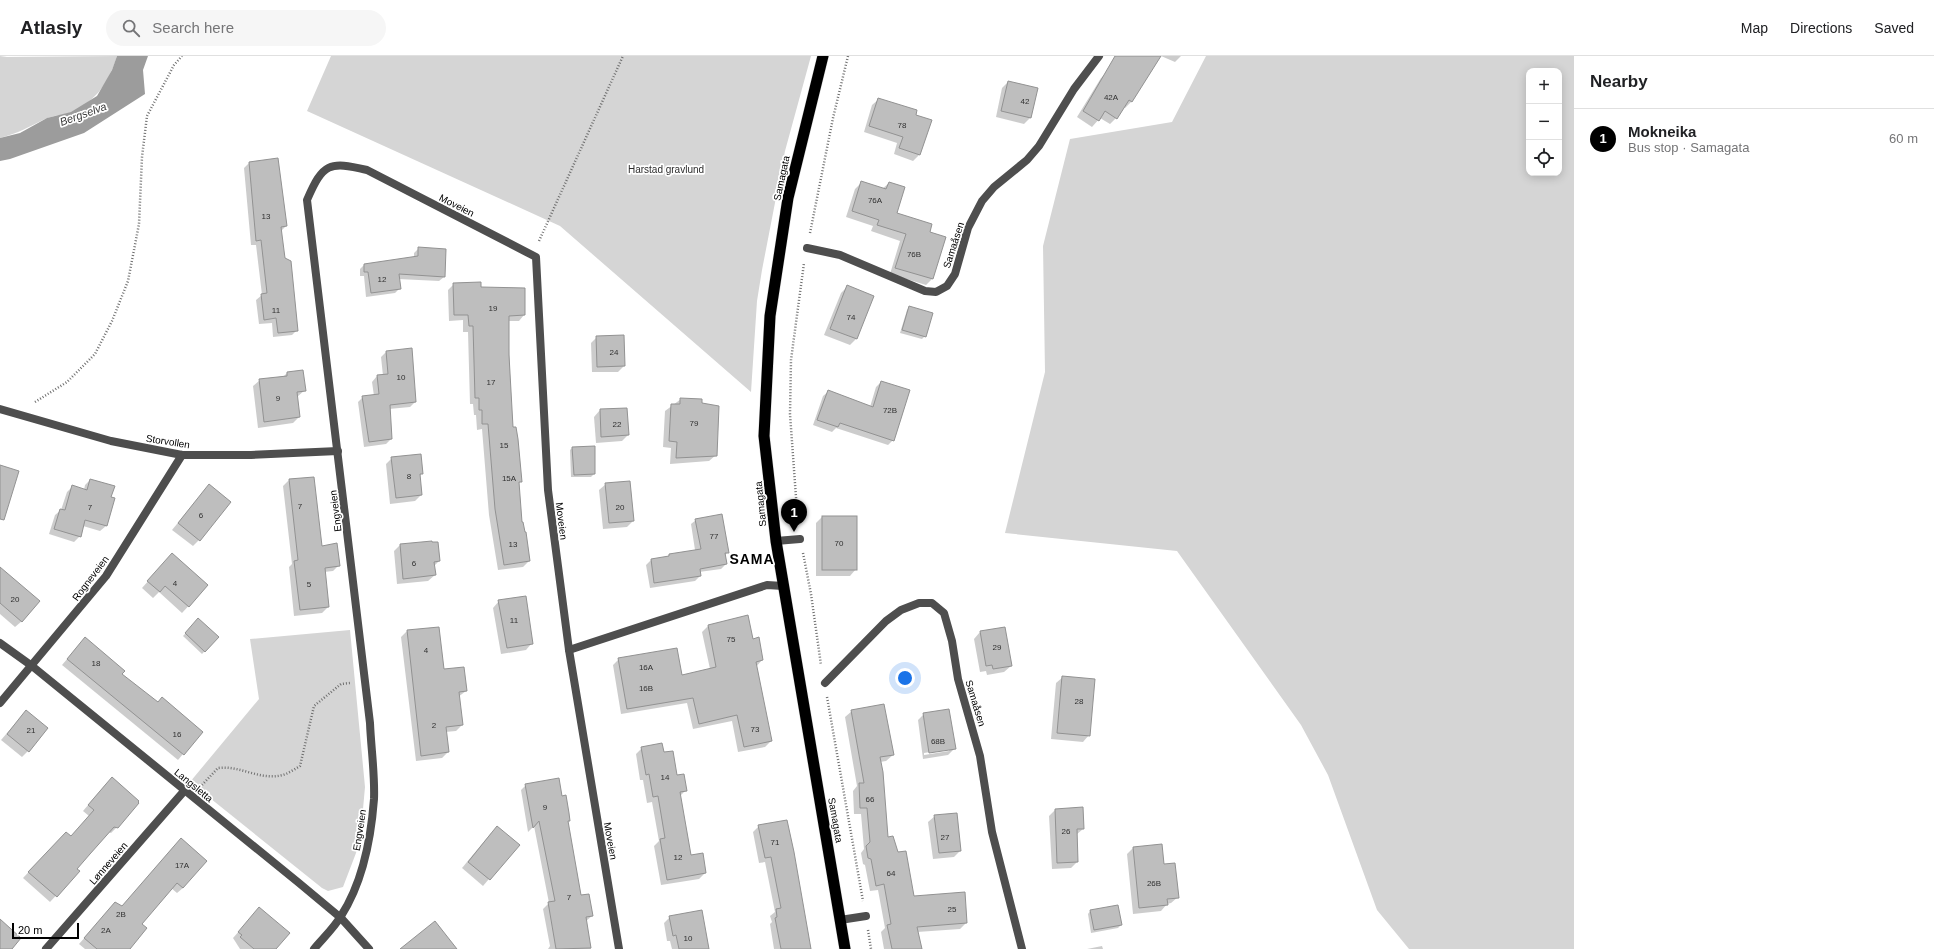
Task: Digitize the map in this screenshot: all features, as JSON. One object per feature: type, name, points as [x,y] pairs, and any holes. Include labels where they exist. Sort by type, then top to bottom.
[{"type":"highway","name":"Samagata","points":[[823,56],[788,198],[770,316],[764,436],[776,541],[783,586],[845,949]]},
{"type":"street","name":"Samaåsen","points":[[807,248],[840,255],[925,291],[936,292],[947,286],[955,274],[968,228],[982,201],[994,187],[1027,160],[1039,146],[1074,89],[1099,56]]},
{"type":"street","name":"Engveien","points":[[314,949],[341,918],[361,874],[374,798],[370,723],[307,200],[314,183],[323,171],[333,165],[343,165],[367,170],[389,181]]},
{"type":"street","name":"Moveien","points":[[389,181],[536,257],[548,490],[569,650],[620,949]]},
{"type":"street","name":"Storvollen","points":[[0,409],[111,441],[182,455],[251,455],[338,451]]},
{"type":"street","name":"Rogneveien","points":[[0,703],[106,576],[182,455]]},
{"type":"street","points":[[776,541],[800,539]]},
{"type":"street","points":[[569,650],[767,585],[783,586]]},
{"type":"street","name":"Samaåsen","points":[[825,683],[886,620],[901,610],[919,603],[932,603],[944,614],[952,641],[958,679],[980,756],[992,832],[1022,949]]},
{"type":"street","name":"Langsletta","points":[[0,643],[32,666],[341,918],[369,949]]},
{"type":"street","name":"Lønneveien","points":[[46,949],[185,790]]},
{"type":"street","points":[[840,920],[866,916]]},
{"type":"path","points":[[34,403],[67,382],[95,354],[112,321],[128,281],[139,224],[142,157],[147,116],[171,70],[182,56]]},
{"type":"path","points":[[533,255],[623,56]]},
{"type":"path","points":[[848,56],[833,118],[807,248],[791,360],[790,414],[791,449],[800,539],[811,594],[818,650],[871,949]]},
{"type":"path","points":[[193,796],[218,768],[228,767],[260,776],[283,775],[300,766],[314,706],[341,684],[365,681]]},
{"type":"green space","points":[[0,56],[117,56],[106,82],[95,96],[81,107],[72,112],[48,118],[18,132],[0,138]]},
{"type":"green space","name":"Harstad gravlund","points":[[331,56],[811,56],[785,151],[762,270],[757,301],[751,392],[560,226],[307,111]]},
{"type":"green space","points":[[1206,56],[1574,56],[1574,949],[1409,949],[1377,910],[1328,775],[1301,725],[1177,551],[1005,533],[1045,372],[1043,246],[1070,139],[1172,122]]},
{"type":"green space","points":[[350,630],[365,787],[361,831],[356,853],[343,887],[328,891],[322,888],[190,782],[259,699],[250,639]]},
{"type":"water","name":"Bergselva","points":[[117,56],[148,56],[143,70],[145,94],[84,133],[10,159],[0,161],[0,138],[20,133],[47,118],[71,112],[97,96],[112,70]]},
{"type":"building","points":[[1115,56],[1161,56],[1132,102],[1129,100],[1117,119],[1105,111],[1099,121],[1083,111]]},
{"type":"building","points":[[1008,81],[1038,88],[1031,118],[1001,111]]},
{"type":"building","points":[[878,98],[917,110],[916,115],[932,120],[920,155],[899,148],[903,137],[869,126]]},
{"type":"building","points":[[278,158],[287,226],[281,227],[285,258],[291,261],[298,331],[278,333],[276,318],[264,320],[261,294],[267,293],[261,240],[256,241],[249,162]]},
{"type":"building","points":[[861,181],[886,189],[889,182],[905,187],[897,213],[932,224],[930,232],[946,237],[933,279],[895,268],[906,234],[877,225],[879,220],[852,211]]},
{"type":"building","points":[[418,247],[446,249],[445,277],[399,274],[401,289],[371,293],[368,272],[364,272],[364,264],[418,256]]},
{"type":"building","points":[[481,282],[481,287],[525,288],[525,315],[509,316],[509,355],[513,427],[516,427],[518,439],[522,482],[519,482],[522,522],[526,532],[530,561],[504,565],[495,509],[488,424],[482,424],[482,410],[479,410],[479,398],[475,398],[473,326],[469,326],[468,315],[454,315],[453,283]]},
{"type":"building","points":[[847,285],[874,296],[857,339],[830,329]]},
{"type":"building","points":[[909,306],[933,313],[926,337],[902,330]]},
{"type":"building","points":[[624,335],[625,366],[597,367],[596,336]]},
{"type":"building","points":[[412,348],[416,402],[390,405],[392,439],[369,442],[362,396],[379,394],[377,375],[388,374],[386,351]]},
{"type":"building","points":[[303,370],[306,391],[297,392],[300,417],[264,422],[259,379],[287,376],[287,372]]},
{"type":"building","points":[[881,381],[910,390],[894,441],[840,423],[838,427],[817,420],[828,390],[873,407]]},
{"type":"building","points":[[680,398],[702,399],[702,403],[719,406],[717,456],[676,458],[677,442],[669,441],[671,404],[680,404]]},
{"type":"building","points":[[627,408],[629,435],[601,437],[600,409]]},
{"type":"building","points":[[595,446],[595,474],[574,475],[572,447]]},
{"type":"building","points":[[421,454],[423,474],[420,474],[422,495],[396,498],[391,457]]},
{"type":"building","points":[[0,465],[19,471],[4,520],[0,519]]},
{"type":"building","points":[[314,477],[322,546],[337,543],[340,566],[325,568],[329,607],[300,610],[294,561],[298,560],[289,479]]},
{"type":"building","points":[[90,479],[115,486],[111,497],[115,498],[107,526],[85,520],[81,537],[54,529],[60,509],[65,510],[72,485],[87,490]]},
{"type":"building","points":[[630,481],[634,521],[609,523],[605,483]]},
{"type":"building","points":[[209,484],[231,502],[200,541],[178,523]]},
{"type":"building","points":[[722,514],[729,553],[725,553],[727,564],[700,569],[701,576],[654,583],[651,559],[669,556],[669,554],[701,549],[695,519]]},
{"type":"building","points":[[822,516],[857,516],[857,570],[822,570]]},
{"type":"building","points":[[432,541],[438,542],[440,561],[434,562],[436,575],[403,579],[400,544]]},
{"type":"building","points":[[172,553],[208,585],[189,607],[165,586],[160,592],[147,581]]},
{"type":"building","points":[[0,567],[40,601],[22,622],[0,603]]},
{"type":"building","points":[[526,596],[533,644],[507,648],[498,600]]},
{"type":"building","points":[[748,615],[753,639],[759,637],[763,660],[756,662],[772,741],[744,747],[737,715],[699,724],[693,698],[627,709],[618,658],[677,648],[682,675],[716,667],[708,625]]},
{"type":"building","points":[[198,618],[219,637],[205,652],[185,633]]},
{"type":"building","points":[[439,627],[444,669],[464,667],[467,691],[459,692],[463,725],[446,727],[449,752],[421,756],[407,630]]},
{"type":"building","points":[[1005,627],[1012,666],[993,669],[992,665],[986,666],[980,631]]},
{"type":"building","points":[[85,637],[125,671],[122,674],[158,702],[162,697],[203,732],[184,755],[67,659]]},
{"type":"building","points":[[1062,676],[1095,679],[1090,736],[1057,733]]},
{"type":"building","points":[[884,704],[894,755],[880,757],[883,772],[888,837],[893,836],[898,852],[906,851],[914,896],[965,892],[967,923],[917,927],[922,949],[892,949],[887,925],[891,924],[884,884],[876,886],[871,859],[868,858],[866,846],[870,842],[867,808],[860,808],[859,783],[864,783],[851,710]]},
{"type":"building","points":[[949,709],[956,749],[929,753],[923,713]]},
{"type":"building","points":[[26,710],[48,728],[29,752],[7,734]]},
{"type":"building","points":[[662,743],[664,752],[673,751],[677,775],[684,774],[687,791],[680,792],[691,855],[703,853],[706,873],[667,880],[660,839],[665,838],[658,796],[653,797],[649,774],[646,775],[641,747]]},
{"type":"building","points":[[112,777],[139,801],[139,803],[118,828],[114,827],[90,854],[77,869],[80,871],[57,897],[28,872],[66,832],[71,836],[94,810],[88,805]]},
{"type":"building","points":[[559,778],[562,796],[566,795],[570,821],[568,821],[581,895],[589,894],[593,916],[586,917],[591,948],[556,949],[548,902],[555,901],[539,821],[533,828],[525,784]]},
{"type":"building","points":[[1083,807],[1084,829],[1077,829],[1078,862],[1057,863],[1055,809]]},
{"type":"building","points":[[957,813],[961,851],[939,853],[934,815]]},
{"type":"building","points":[[787,820],[811,949],[781,949],[775,918],[777,917],[776,909],[781,908],[771,857],[765,858],[758,825]]},
{"type":"building","points":[[497,826],[520,845],[490,880],[468,862]]},
{"type":"building","points":[[181,838],[207,861],[183,888],[177,883],[142,924],[147,928],[130,949],[97,949],[84,938],[115,902],[122,906]]},
{"type":"building","points":[[1162,844],[1164,864],[1175,863],[1179,898],[1167,899],[1168,905],[1139,908],[1133,847]]},
{"type":"building","points":[[1118,905],[1122,925],[1094,930],[1090,910]]},
{"type":"building","points":[[259,907],[290,933],[276,949],[254,949],[240,937],[242,935],[238,932]]},
{"type":"building","points":[[702,910],[709,949],[679,949],[676,935],[673,936],[669,916]]},
{"type":"building","points":[[0,919],[21,938],[12,949],[0,949]]},
{"type":"building","points":[[435,921],[457,949],[400,949]]},
{"type":"place","name":"Mokneika","points":[[794,532]]},
{"type":"district","name":"SAMA","points":[[752,559]]}]
